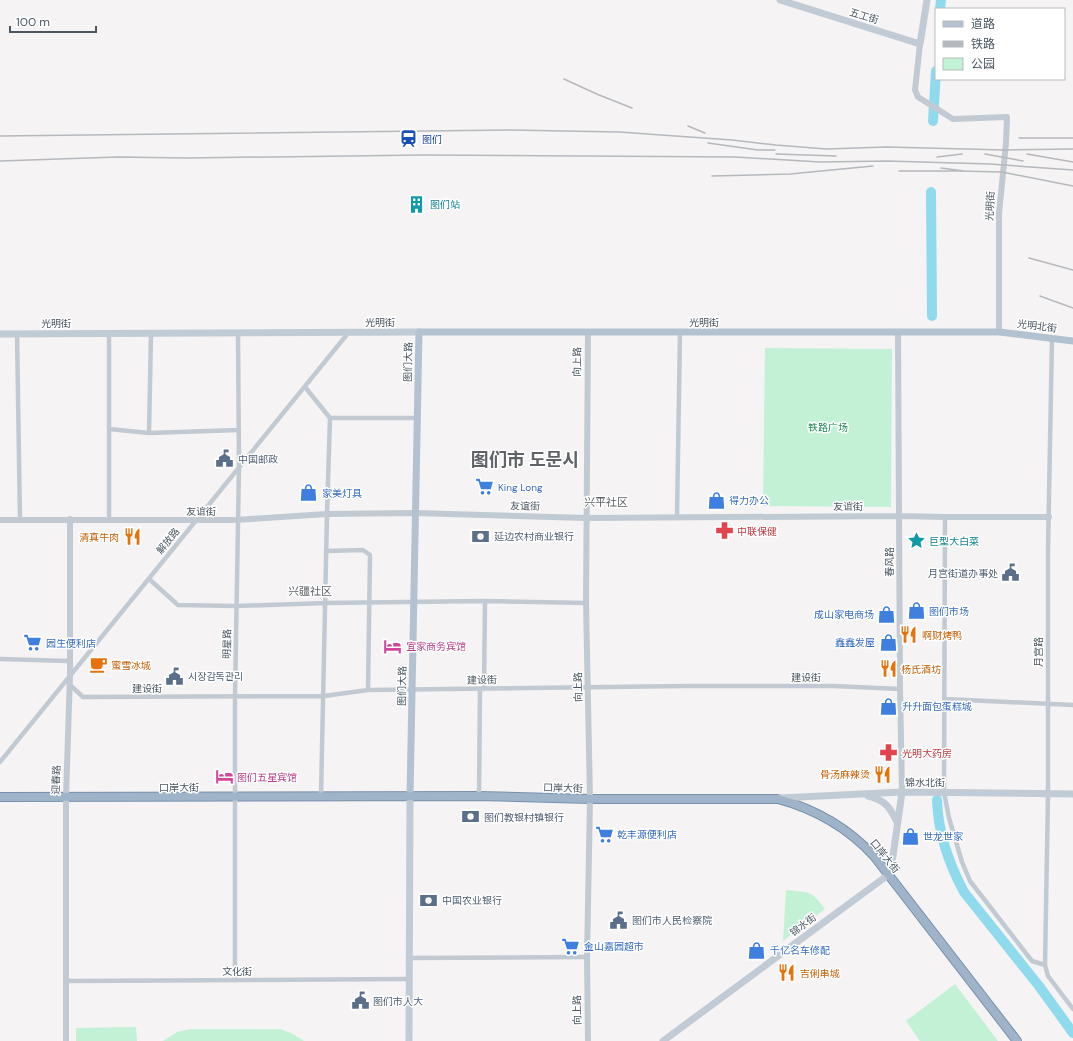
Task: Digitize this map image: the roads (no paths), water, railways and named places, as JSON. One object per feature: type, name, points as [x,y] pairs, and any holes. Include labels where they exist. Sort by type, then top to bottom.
[{"type":"highway","name":"口岸大街","points":[[0,797],[479,796],[590,799],[778,798],[795,803],[812,811],[852,834],[874,856],[1017,1041]]},
{"type":"main road","name":"五工街","points":[[780,0],[920,44]]},
{"type":"main road","name":"光明街","points":[[920,44],[927,0]]},
{"type":"main road","name":"光明街","points":[[0,334],[349,332],[999,332]]},
{"type":"main road","name":"图们大路","points":[[408,1041],[410,796],[419,332]]},
{"type":"main road","name":"光明北街","points":[[999,332],[1073,341]]},
{"type":"main road","name":"锦水北街","points":[[778,798],[902,792],[1073,794]]},
{"type":"main road","points":[[888,874],[893,856],[902,792]]},
{"type":"main road","points":[[858,794],[879,799],[889,807],[897,823]]},
{"type":"main road","name":"锦水街","points":[[663,1041],[888,874]]},
{"type":"street","name":"光明街","points":[[920,44],[915,90],[918,97],[953,119],[1007,116],[999,214],[999,332]]},
{"type":"street","name":"解放路","points":[[0,762],[349,332]]},
{"type":"street","name":"向上路","points":[[588,332],[586,518],[586,603],[590,799],[587,957],[588,1041]]},
{"type":"street","points":[[677,516],[680,332]]},
{"type":"street","name":"春风路","points":[[898,332],[902,792]]},
{"type":"street","points":[[109,519],[110,333]]},
{"type":"street","points":[[150,433],[151,333]]},
{"type":"street","name":"明星路","points":[[235,980],[235,697],[239,466],[238,333]]},
{"type":"street","points":[[18,334],[20,520]]},
{"type":"street","name":"月宫路","points":[[1045,965],[1052,338]]},
{"type":"street","points":[[304,387],[330,418],[326,514],[322,796]]},
{"type":"street","points":[[330,418],[417,418]]},
{"type":"street","points":[[109,429],[150,433],[239,430]]},
{"type":"street","name":"友谊街","points":[[0,520],[109,519],[196,521],[238,520],[326,514],[415,513],[586,518],[677,516],[899,516],[945,518],[1049,517]]},
{"type":"street","points":[[945,518],[944,792],[949,818],[962,862],[970,881],[1032,961],[1045,965],[1048,976],[1073,1009]]},
{"type":"street","name":"迎春路","points":[[66,1041],[66,797],[70,684],[70,519]]},
{"type":"street","points":[[326,551],[363,550],[370,555],[368,690]]},
{"type":"street","points":[[149,579],[178,605],[237,606],[370,602],[485,601],[586,603]]},
{"type":"street","points":[[479,796],[485,601]]},
{"type":"street","points":[[0,659],[69,660]]},
{"type":"street","name":"建设街","points":[[70,684],[83,697],[324,696],[368,690],[687,686],[834,686],[900,689]]},
{"type":"street","points":[[945,699],[1073,705]]},
{"type":"street","points":[[409,958],[587,957]]},
{"type":"street","name":"文化街","points":[[66,981],[409,979]]},
{"type":"waterway","points":[[940,8],[941,0]]},
{"type":"waterway","points":[[933,121],[935,80]]},
{"type":"waterway","points":[[931,192],[932,316]]},
{"type":"waterway","points":[[937,800],[945,848],[964,892],[1039,986],[1073,1033]]},
{"type":"railway","points":[[564,79],[632,108]]},
{"type":"railway","points":[[688,126],[705,133]]},
{"type":"railway","points":[[0,136],[511,130],[619,132],[732,140],[826,149],[887,147],[1005,150],[1073,149]]},
{"type":"railway","points":[[1019,138],[1073,138]]},
{"type":"railway","points":[[708,143],[758,150],[775,150]]},
{"type":"railway","points":[[776,154],[836,156]]},
{"type":"railway","points":[[937,157],[962,154]]},
{"type":"railway","points":[[985,154],[1023,161]]},
{"type":"railway","points":[[1027,154],[1073,162]]},
{"type":"railway","points":[[0,161],[118,157],[186,158],[423,155],[735,157],[820,162],[887,161],[990,164],[1073,170]]},
{"type":"railway","points":[[712,176],[790,174],[873,166]]},
{"type":"railway","points":[[941,168],[964,171]]},
{"type":"railway","points":[[899,171],[1002,172],[1073,186]]},
{"type":"railway","points":[[1029,258],[1073,270]]},
{"type":"railway","points":[[1040,296],[1073,308]]},
{"type":"place","name":"图们","points":[[409,139]]},
{"type":"place","name":"图们站","points":[[417,204]]},
{"type":"place","name":"中国邮政","points":[[225,459]]},
{"type":"place","name":"King Long","points":[[485,487]]},
{"type":"place","name":"家美灯具","points":[[309,493]]},
{"type":"place","name":"得力办公","points":[[716,500]]},
{"type":"place","name":"中联保健","points":[[724,531]]},
{"type":"place","name":"延边农村商业银行","points":[[481,536]]},
{"type":"place","name":"清真牛肉","points":[[132,537]]},
{"type":"place","name":"巨型大白菜","points":[[916,541]]},
{"type":"place","name":"月宫街道办事处","points":[[1011,573]]},
{"type":"place","name":"图们市场","points":[[916,611]]},
{"type":"place","name":"成山家电商场","points":[[887,614]]},
{"type":"place","name":"啊财烤鸭","points":[[909,635]]},
{"type":"place","name":"鑫鑫发屋","points":[[888,642]]},
{"type":"place","name":"园生便利店","points":[[33,643]]},
{"type":"place","name":"宜家商务宾馆","points":[[393,646]]},
{"type":"place","name":"蜜雪冰城","points":[[98,665]]},
{"type":"place","name":"杨氏酒坊","points":[[888,669]]},
{"type":"place","name":"시장감독관리","points":[[175,676]]},
{"type":"place","name":"升升面包蛋糕城","points":[[889,706]]},
{"type":"place","name":"光明大药房","points":[[889,753]]},
{"type":"place","name":"骨汤麻辣烫","points":[[883,774]]},
{"type":"place","name":"图们五星宾馆","points":[[224,777]]},
{"type":"place","name":"图们教银村镇银行","points":[[471,817]]},
{"type":"place","name":"乾丰源便利店","points":[[604,834]]},
{"type":"place","name":"世龙世家","points":[[910,836]]},
{"type":"place","name":"中国农业银行","points":[[429,900]]},
{"type":"place","name":"图们市人民检察院","points":[[619,920]]},
{"type":"place","name":"金山嘉园超市","points":[[571,946]]},
{"type":"place","name":"千亿名车修配","points":[[757,950]]},
{"type":"place","name":"吉俐串城","points":[[787,973]]},
{"type":"place","name":"图们市人大","points":[[360,1001]]},
{"type":"district","name":"图们市 도문시","points":[[525,460]]},
{"type":"district","name":"兴平社区","points":[[606,502]]},
{"type":"district","name":"兴疆社区","points":[[310,591]]},
{"type":"park label","name":"铁路广场","points":[[828,427]]}]
